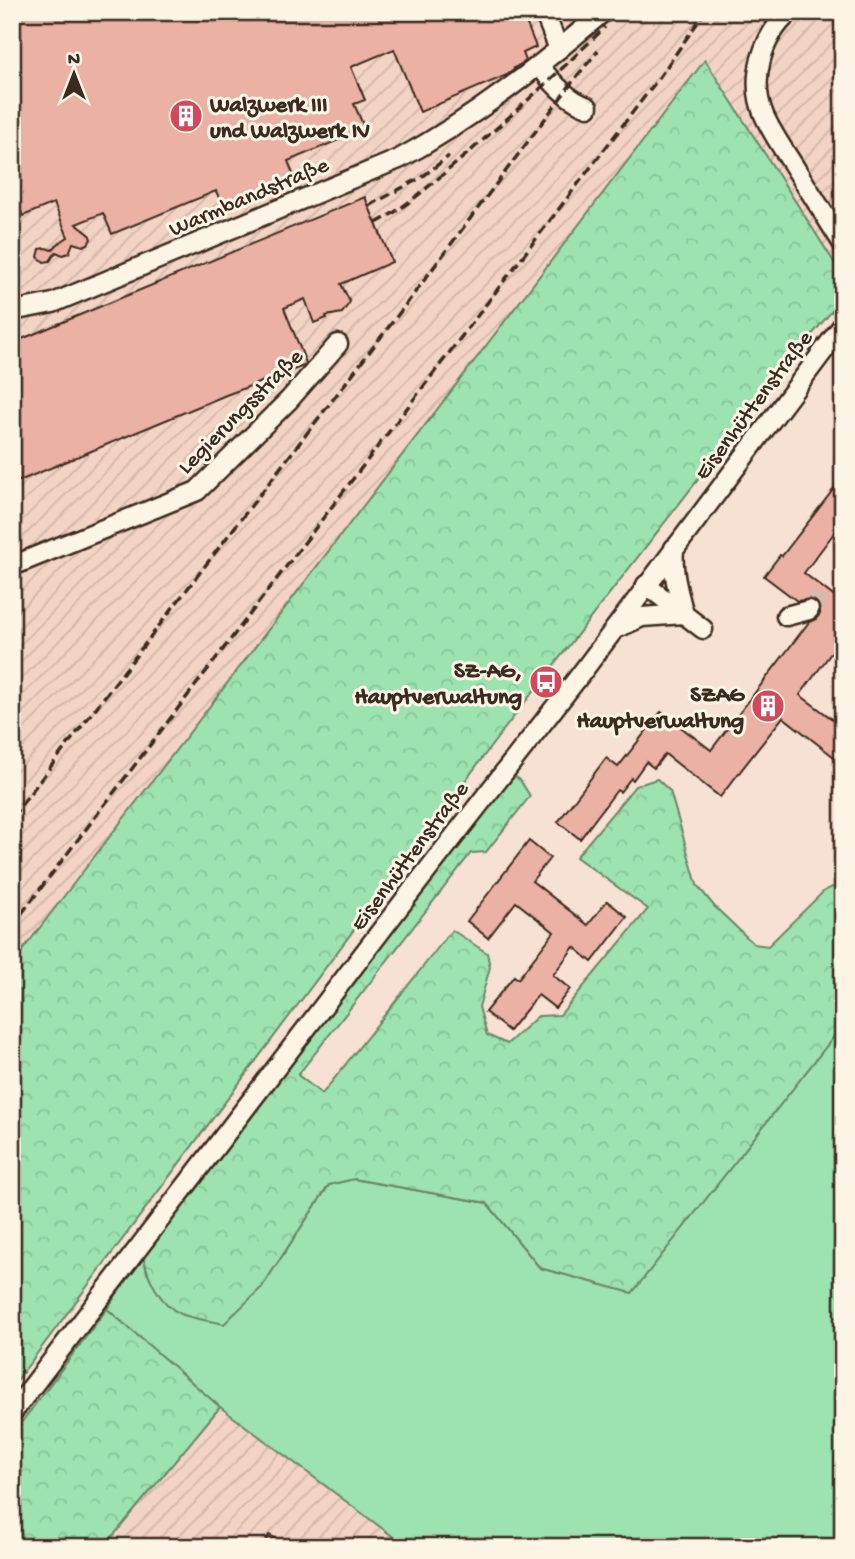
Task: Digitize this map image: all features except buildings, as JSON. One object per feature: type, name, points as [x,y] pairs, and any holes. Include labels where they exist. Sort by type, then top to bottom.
[{"type":"street","points":[[544,12],[559,49]]},
{"type":"street","name":"Warmbandstraße","points":[[12,312],[53,303],[399,159],[472,115],[540,66],[603,12]]},
{"type":"street","points":[[790,12],[775,27],[760,58],[759,96],[763,114],[843,244]]},
{"type":"street","points":[[540,66],[561,90],[577,103],[588,107]]},
{"type":"street","name":"Eisenhüttenstraße","points":[[12,1413],[612,631],[843,325]]},
{"type":"street","name":"Legierungsstraße","points":[[12,566],[197,491],[289,400],[338,344]]},
{"type":"street","points":[[674,548],[674,578],[684,614]]},
{"type":"street","points":[[646,585],[703,629]]},
{"type":"street","points":[[786,616],[809,610]]},
{"type":"street","points":[[612,631],[642,617],[684,614]]},
{"type":"shaded area","points":[[12,12],[843,12],[843,276],[705,61],[12,964]]},
{"type":"shaded area","points":[[220,1407],[407,1547],[104,1547]]},
{"type":"green space","points":[[705,60],[843,276],[843,298],[794,356],[498,737],[12,1387],[12,964]]},
{"type":"green space","points":[[513,775],[520,780],[530,796],[486,852],[471,853],[298,1075],[322,1094],[452,930],[487,953],[490,967],[479,1007],[487,1035],[507,1044],[538,1016],[560,1015],[648,909],[576,857],[635,786],[657,779],[670,791],[697,885],[714,906],[754,944],[768,946],[824,891],[832,887],[843,891],[843,1025],[632,1293],[540,1268],[487,1203],[354,1179],[329,1185],[261,1288],[224,1324],[191,1317],[173,1309],[155,1288],[143,1254]]},
{"type":"green space","points":[[843,1025],[843,1547],[407,1547],[220,1407],[107,1309],[143,1254],[147,1273],[163,1299],[261,1288],[329,1185],[353,1179],[487,1203],[540,1268],[632,1292]]},
{"type":"green space","points":[[107,1309],[220,1407],[104,1547],[12,1547],[12,1435]]},
{"type":"tunnel","points":[[809,610],[826,589]]},
{"type":"railway","points":[[12,926],[658,79],[705,12]]},
{"type":"railway","points":[[376,223],[397,211],[473,148],[531,98],[605,27]]},
{"type":"railway","points":[[12,817],[598,51]]},
{"type":"railway","points":[[369,206],[422,177],[449,156]]},
{"type":"place","name":"Walzwerk III und Walzwerk IV","points":[[186,116]]},
{"type":"place","name":"SZ-AG, Hauptverwaltung","points":[[546,682]]},
{"type":"place","name":"SZAG Hauptverwaltung","points":[[768,706]]}]
